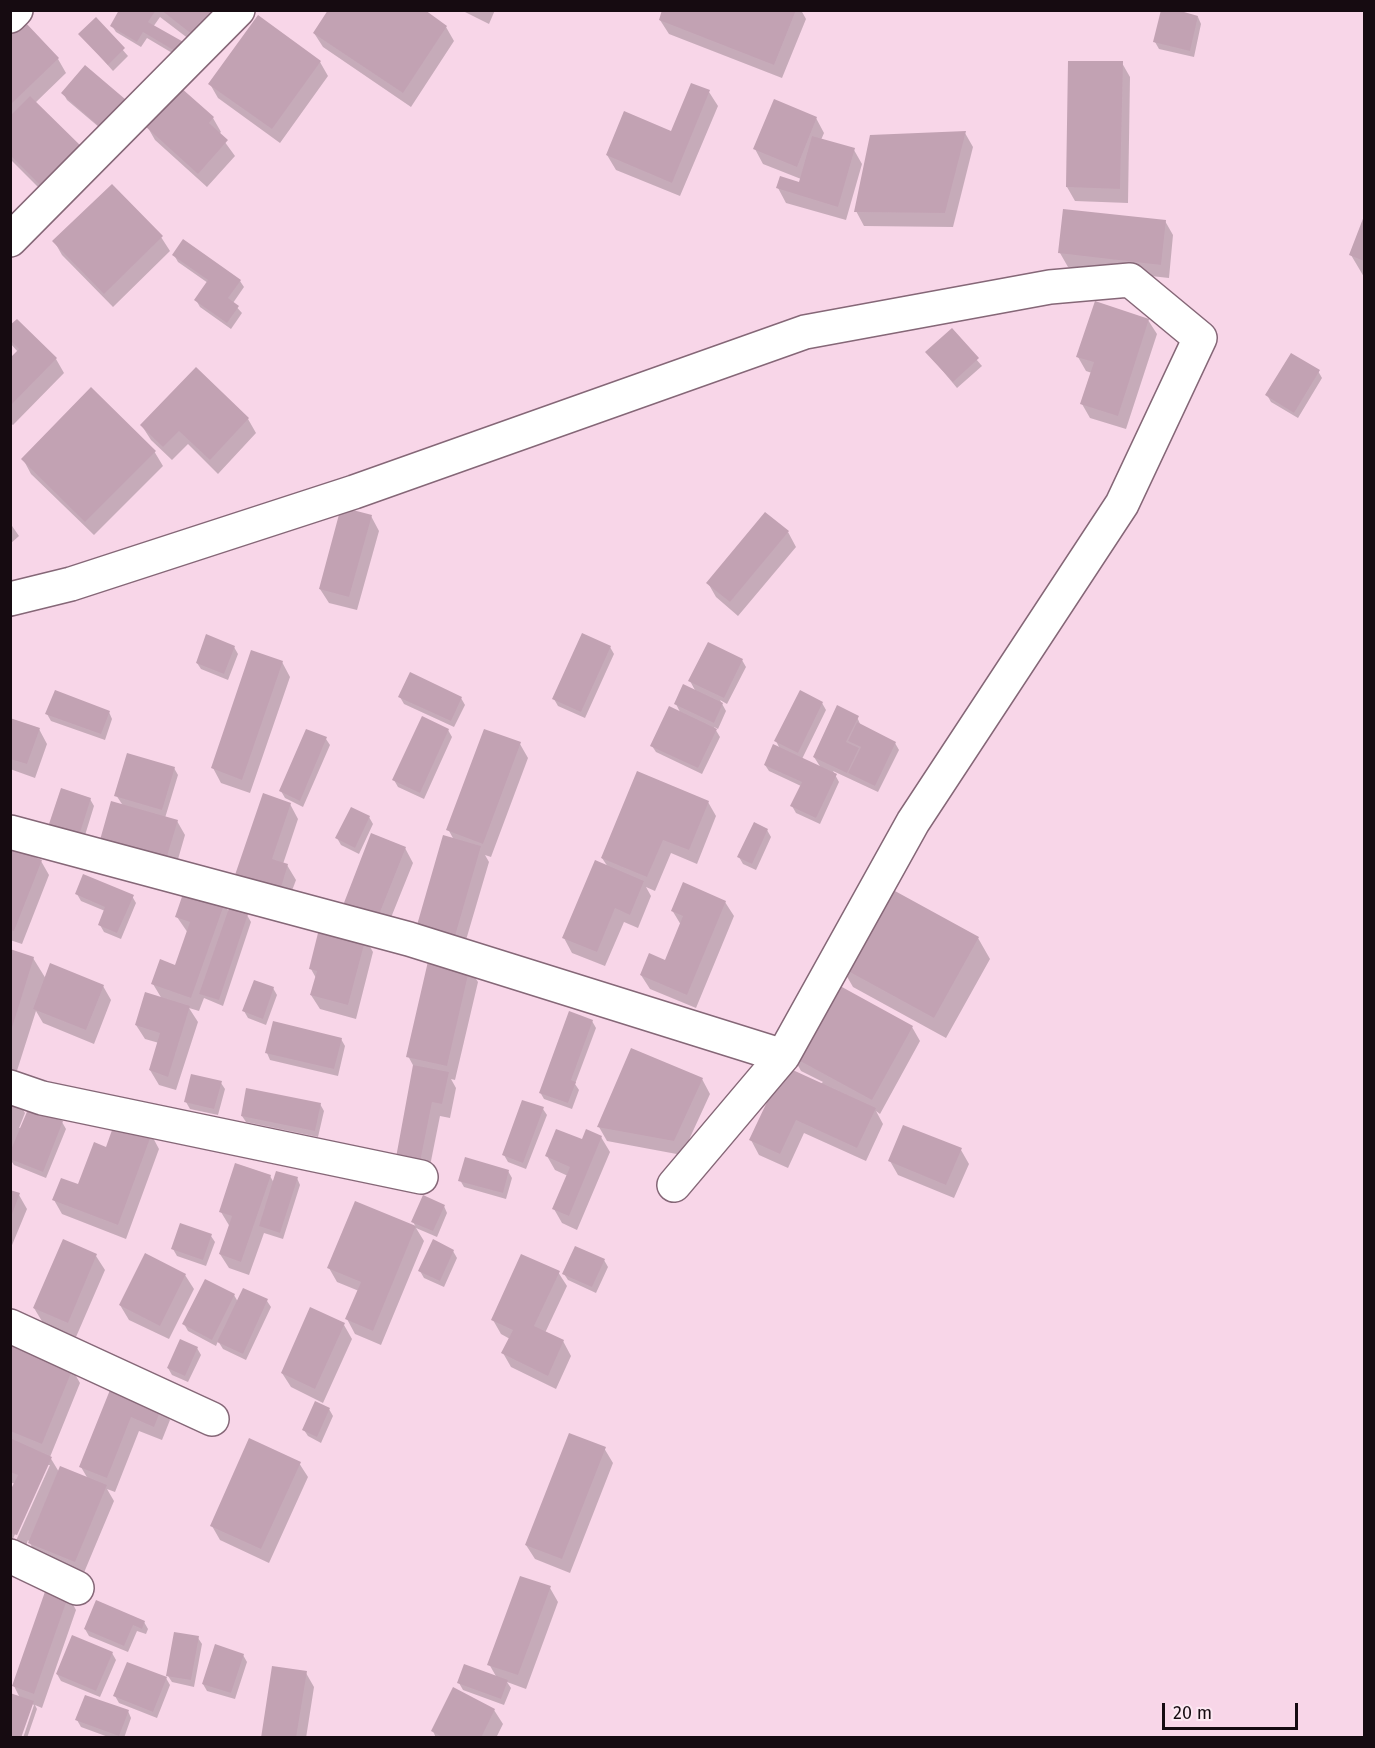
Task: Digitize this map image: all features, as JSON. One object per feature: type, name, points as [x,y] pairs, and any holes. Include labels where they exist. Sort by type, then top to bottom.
[{"type":"street","points":[[10,16],[16,10]]},
{"type":"street","points":[[10,240],[238,10]]},
{"type":"street","points":[[10,599],[71,584],[354,492],[805,332],[1050,287],[1130,280],[1200,338],[1122,504],[913,822],[783,1056],[674,1185]]},
{"type":"street","points":[[10,832],[409,939],[783,1056]]},
{"type":"street","points":[[10,1087],[42,1098],[421,1177]]},
{"type":"street","points":[[10,1326],[212,1419]]},
{"type":"street","points":[[10,1556],[76,1588]]},
{"type":"building","points":[[119,10],[156,10],[148,22],[187,44],[180,54],[143,32],[137,42],[110,26]]},
{"type":"building","points":[[161,10],[219,10],[198,39]]},
{"type":"building","points":[[328,10],[425,10],[447,26],[403,93],[313,33]]},
{"type":"building","points":[[662,10],[796,10],[774,65],[659,20]]},
{"type":"building","points":[[1161,10],[1177,10],[1198,16],[1190,51],[1153,42]]},
{"type":"building","points":[[258,15],[321,61],[272,129],[208,84]]},
{"type":"building","points":[[96,17],[125,48],[108,65],[78,34]]},
{"type":"building","points":[[25,22],[59,58],[10,105],[10,35]]},
{"type":"building","points":[[1068,61],[1123,61],[1120,189],[1066,187]]},
{"type":"building","points":[[85,65],[132,105],[108,134],[61,93]]},
{"type":"building","points":[[691,83],[710,90],[672,183],[606,155],[624,111],[671,131]]},
{"type":"building","points":[[180,87],[214,117],[209,123],[228,140],[198,174],[145,126]]},
{"type":"building","points":[[30,96],[86,151],[46,191],[10,155],[10,116]]},
{"type":"building","points":[[774,99],[817,117],[797,167],[753,149]]},
{"type":"building","points":[[966,131],[945,213],[854,212],[870,135]]},
{"type":"building","points":[[812,136],[855,148],[838,207],[776,188],[780,176],[799,182]]},
{"type":"building","points":[[112,184],[163,236],[104,294],[52,241]]},
{"type":"building","points":[[1063,209],[1166,220],[1161,265],[1058,253]]},
{"type":"building","points":[[1364,216],[1364,261],[1349,255]]},
{"type":"building","points":[[183,239],[241,280],[228,298],[239,306],[227,323],[194,300],[208,280],[172,255]]},
{"type":"building","points":[[1095,301],[1149,319],[1118,416],[1080,404],[1094,362],[1076,357]]},
{"type":"building","points":[[17,319],[57,358],[10,406],[10,358],[19,349],[10,340],[10,325]]},
{"type":"building","points":[[952,328],[979,358],[953,382],[925,352]]},
{"type":"building","points":[[1291,353],[1320,370],[1294,413],[1265,395]]},
{"type":"building","points":[[196,367],[249,418],[210,460],[179,431],[163,447],[140,425]]},
{"type":"building","points":[[91,387],[156,451],[85,522],[21,459]]},
{"type":"building","points":[[341,507],[372,515],[349,597],[319,589]]},
{"type":"building","points":[[765,512],[789,531],[730,602],[706,583]]},
{"type":"building","points":[[582,633],[611,646],[581,712],[552,699]]},
{"type":"building","points":[[206,634],[235,646],[224,674],[196,663]]},
{"type":"building","points":[[708,642],[743,659],[724,698],[688,681]]},
{"type":"building","points":[[251,650],[283,661],[242,780],[211,768]]},
{"type":"building","points":[[410,672],[462,697],[451,721],[398,697]]},
{"type":"building","points":[[683,684],[723,703],[714,723],[674,704]]},
{"type":"building","points":[[55,690],[110,711],[101,734],[45,714]]},
{"type":"building","points":[[800,690],[823,702],[798,753],[774,741]]},
{"type":"building","points":[[837,705],[859,716],[846,742],[859,748],[847,773],[813,757]]},
{"type":"building","points":[[669,706],[717,729],[698,768],[650,746]]},
{"type":"building","points":[[422,716],[449,729],[420,793],[392,780]]},
{"type":"building","points":[[10,718],[40,728],[27,764],[10,759]]},
{"type":"building","points":[[857,722],[896,742],[875,786],[848,773],[861,747],[848,741]]},
{"type":"building","points":[[306,729],[327,737],[300,801],[279,791]]},
{"type":"building","points":[[484,729],[521,742],[483,844],[446,830]]},
{"type":"building","points":[[773,744],[837,774],[816,818],[790,806],[802,782],[764,765]]},
{"type":"building","points":[[127,753],[175,767],[162,810],[114,796]]},
{"type":"building","points":[[637,771],[709,801],[689,850],[663,840],[647,877],[601,858]]},
{"type":"building","points":[[61,788],[91,798],[78,839],[47,830]]},
{"type":"building","points":[[263,793],[291,803],[272,859],[288,864],[280,891],[235,875]]},
{"type":"building","points":[[111,801],[178,820],[164,866],[98,847]]},
{"type":"building","points":[[351,807],[370,816],[355,848],[335,838]]},
{"type":"building","points":[[754,822],[768,829],[752,864],[737,857]]},
{"type":"building","points":[[371,833],[406,847],[376,922],[342,908]]},
{"type":"building","points":[[443,835],[481,846],[453,943],[415,932]]},
{"type":"building","points":[[10,847],[42,860],[14,931],[10,930]]},
{"type":"building","points":[[595,860],[644,881],[630,915],[615,908],[597,952],[562,938]]},
{"type":"building","points":[[83,874],[134,895],[117,933],[98,925],[105,907],[75,894]]},
{"type":"building","points":[[683,882],[726,901],[687,995],[640,975],[649,953],[665,960],[683,916],[671,911]]},
{"type":"building","points":[[884,885],[979,937],[934,1018],[839,966]]},
{"type":"building","points":[[185,888],[225,902],[191,998],[151,984],[160,959],[175,965],[190,922],[175,917]]},
{"type":"building","points":[[229,908],[248,914],[219,1000],[199,994]]},
{"type":"building","points":[[320,925],[366,937],[348,1005],[310,995],[317,971],[309,969]]},
{"type":"building","points":[[10,949],[34,957],[11,1031],[10,1030]]},
{"type":"building","points":[[429,957],[470,966],[447,1066],[406,1057]]},
{"type":"building","points":[[50,963],[104,985],[86,1030],[33,1009]]},
{"type":"building","points":[[254,980],[274,987],[263,1019],[242,1011]]},
{"type":"building","points":[[831,981],[913,1026],[872,1100],[791,1056]]},
{"type":"building","points":[[145,992],[190,1006],[168,1077],[149,1070],[160,1033],[135,1025]]},
{"type":"building","points":[[569,1011],[593,1020],[571,1080],[576,1082],[568,1103],[539,1093]]},
{"type":"building","points":[[273,1021],[342,1038],[334,1069],[265,1053]]},
{"type":"building","points":[[631,1048],[703,1078],[674,1141],[597,1127]]},
{"type":"building","points":[[413,1065],[449,1072],[442,1104],[432,1102],[419,1167],[395,1163]]},
{"type":"building","points":[[784,1066],[876,1108],[857,1148],[796,1120],[780,1154],[749,1140]]},
{"type":"building","points":[[191,1074],[222,1081],[214,1109],[184,1102]]},
{"type":"building","points":[[246,1088],[321,1103],[315,1131],[241,1116]]},
{"type":"building","points":[[522,1100],[544,1107],[523,1163],[502,1155]]},
{"type":"building","points":[[29,1107],[63,1121],[43,1172],[10,1159],[10,1152]]},
{"type":"building","points":[[116,1119],[152,1133],[118,1225],[52,1200],[61,1178],[78,1184],[94,1142],[106,1147]]},
{"type":"building","points":[[903,1125],[962,1148],[946,1185],[888,1161]]},
{"type":"building","points":[[556,1129],[582,1139],[586,1129],[602,1136],[569,1216],[552,1209],[570,1167],[545,1156]]},
{"type":"building","points":[[465,1157],[509,1170],[503,1193],[458,1181]]},
{"type":"building","points":[[235,1163],[271,1175],[241,1262],[219,1254],[232,1216],[219,1212]]},
{"type":"building","points":[[276,1171],[298,1177],[280,1233],[259,1226]]},
{"type":"building","points":[[10,1190],[20,1193],[11,1217],[10,1217]]},
{"type":"building","points":[[423,1195],[445,1205],[433,1231],[411,1222]]},
{"type":"building","points":[[355,1201],[416,1226],[373,1331],[345,1319],[361,1282],[327,1268]]},
{"type":"building","points":[[180,1223],[212,1234],[203,1260],[171,1249]]},
{"type":"building","points":[[63,1239],[97,1254],[68,1323],[33,1308]]},
{"type":"building","points":[[433,1239],[454,1250],[440,1281],[418,1271]]},
{"type":"building","points":[[575,1246],[605,1259],[592,1287],[562,1274]]},
{"type":"building","points":[[145,1253],[186,1274],[160,1326],[119,1305]]},
{"type":"building","points":[[521,1254],[560,1271],[534,1326],[564,1340],[548,1376],[501,1353],[513,1330],[491,1320]]},
{"type":"building","points":[[205,1279],[235,1294],[212,1340],[182,1324]]},
{"type":"building","points":[[243,1288],[268,1299],[243,1354],[217,1342]]},
{"type":"building","points":[[310,1307],[345,1323],[315,1389],[281,1373]]},
{"type":"building","points":[[180,1339],[198,1347],[185,1376],[167,1368]]},
{"type":"building","points":[[10,1343],[73,1368],[42,1444],[10,1431]]},
{"type":"building","points":[[112,1385],[163,1404],[154,1427],[131,1417],[107,1478],[79,1467]]},
{"type":"building","points":[[315,1401],[330,1408],[317,1437],[302,1430]]},
{"type":"building","points":[[569,1433],[606,1447],[562,1559],[525,1545]]},
{"type":"building","points":[[10,1438],[52,1457],[17,1535],[10,1533],[10,1491],[18,1475],[10,1472]]},
{"type":"building","points":[[249,1438],[301,1462],[261,1549],[210,1526]]},
{"type":"building","points":[[60,1466],[107,1485],[75,1562],[28,1543]]},
{"type":"building","points":[[520,1576],[551,1586],[518,1675],[487,1665]]},
{"type":"building","points":[[47,1586],[69,1594],[34,1694],[12,1686]]},
{"type":"building","points":[[96,1600],[145,1621],[142,1629],[133,1625],[124,1646],[84,1629]]},
{"type":"building","points":[[174,1632],[199,1636],[191,1680],[166,1676]]},
{"type":"building","points":[[72,1635],[113,1652],[96,1691],[56,1674]]},
{"type":"building","points":[[215,1644],[244,1654],[231,1693],[202,1684]]},
{"type":"building","points":[[127,1662],[167,1677],[153,1712],[113,1696]]},
{"type":"building","points":[[464,1664],[508,1680],[501,1699],[457,1683]]},
{"type":"building","points":[[272,1666],[307,1671],[296,1738],[261,1738]]},
{"type":"building","points":[[453,1687],[495,1709],[481,1738],[444,1738],[431,1731]]},
{"type":"building","points":[[10,1693],[34,1701],[21,1738],[10,1738]]},
{"type":"building","points":[[85,1695],[129,1710],[119,1736],[75,1720]]}]
